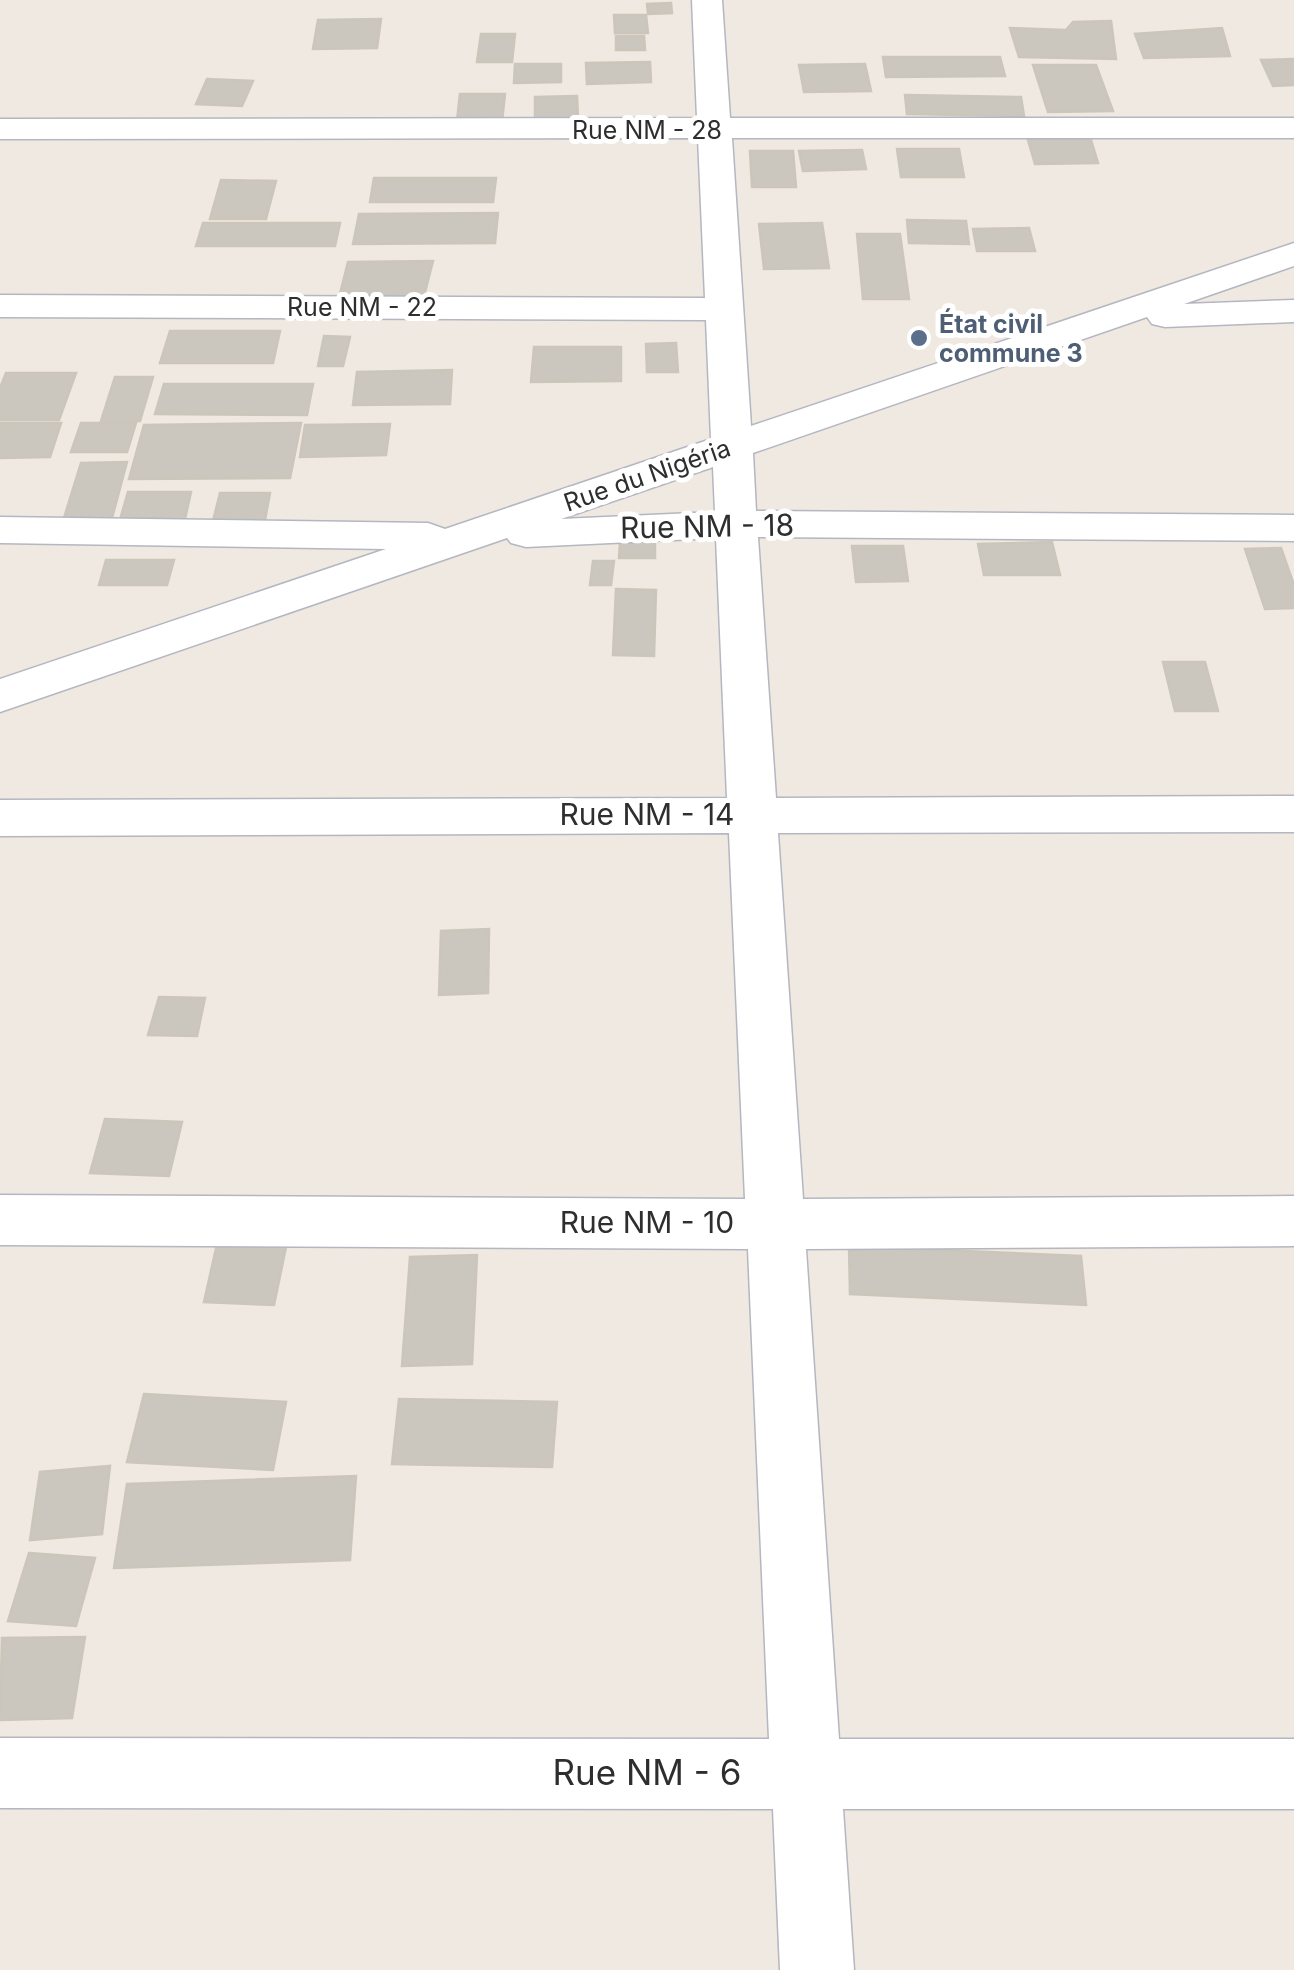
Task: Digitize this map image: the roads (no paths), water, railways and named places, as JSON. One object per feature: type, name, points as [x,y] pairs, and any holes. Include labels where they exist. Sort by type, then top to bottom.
[{"type":"street","points":[[707,0],[817,1970]]},
{"type":"street","name":"Rue NM - 28","points":[[0,130],[1294,128]]},
{"type":"street","name":"Rue du Nigéria","points":[[0,696],[1294,254]]},
{"type":"street","name":"Rue NM - 22","points":[[0,306],[724,309]]},
{"type":"street","points":[[1104,319],[1294,311]]},
{"type":"street","name":"Rue NM - 18","points":[[0,530],[467,536],[736,524],[1294,528]]},
{"type":"street","name":"Rue NM - 14","points":[[0,818],[1294,814]]},
{"type":"street","name":"Rue NM - 10","points":[[0,1220],[775,1224],[1294,1220]]},
{"type":"street","name":"Rue NM - 6","points":[[0,1773],[1294,1774]]},
{"type":"place","name":"État civil commune 3","points":[[919,338]]}]
